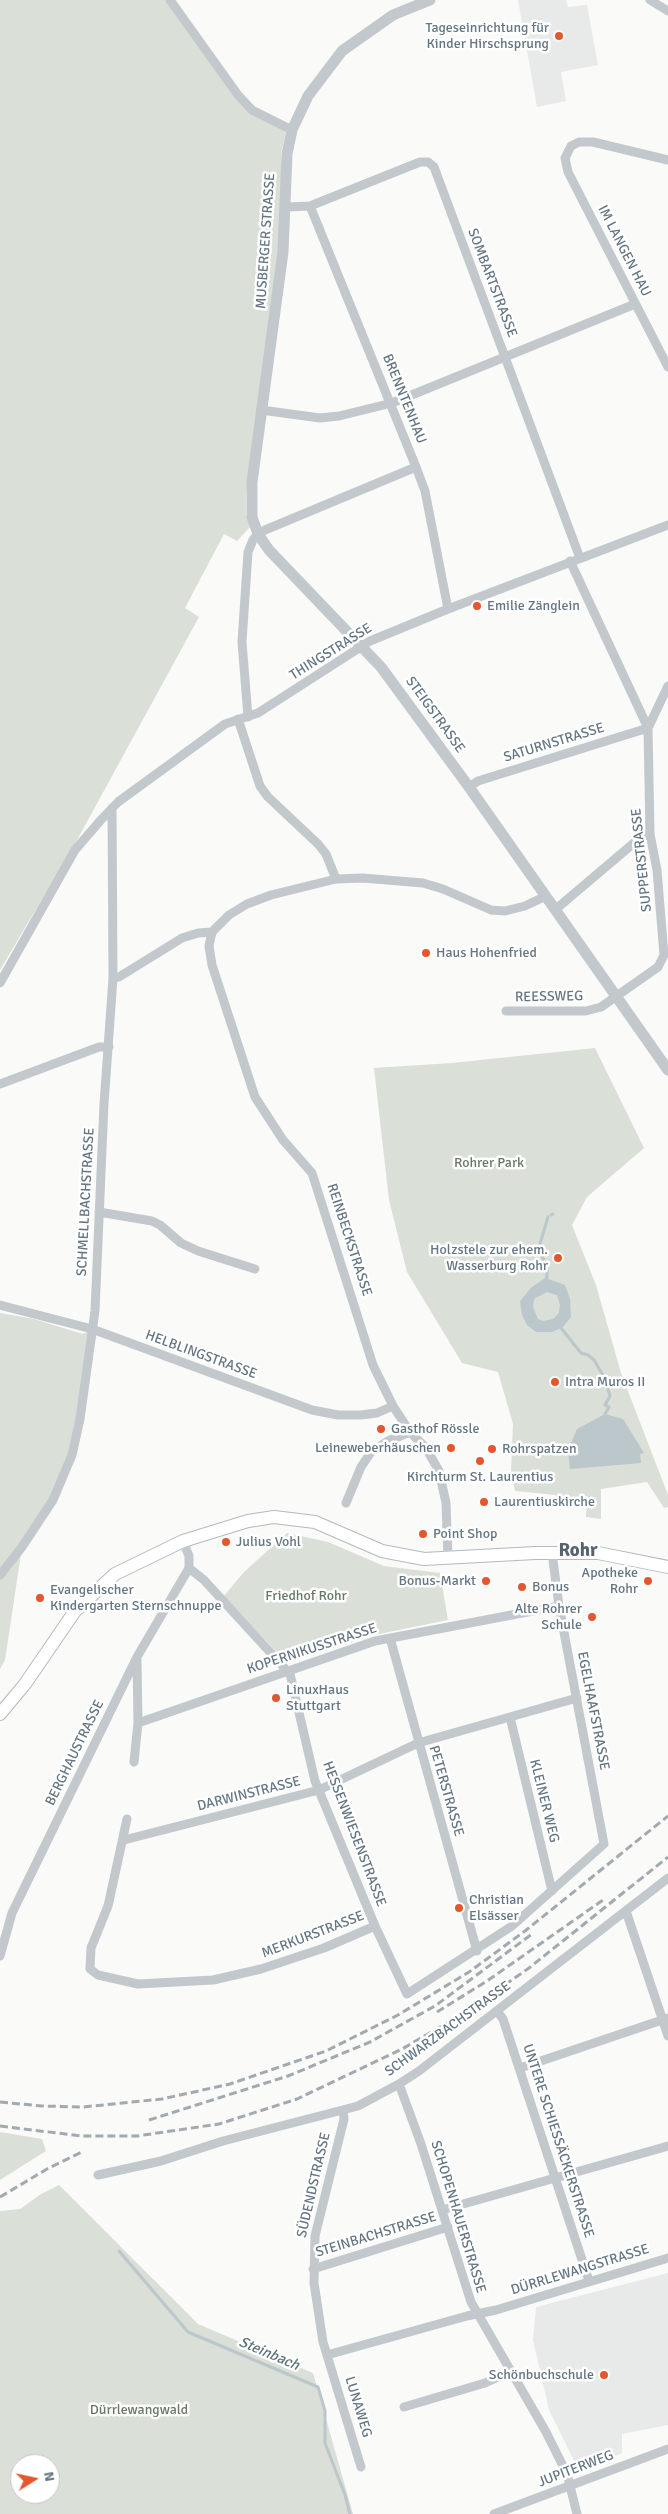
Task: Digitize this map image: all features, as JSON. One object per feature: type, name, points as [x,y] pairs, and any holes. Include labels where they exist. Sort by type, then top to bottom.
[{"type":"main road","points":[[0,1714],[25,1684],[76,1611],[94,1592],[127,1567],[183,1541],[248,1521],[274,1517],[315,1522],[382,1551],[402,1557],[448,1559],[552,1553],[615,1555],[668,1567]]},
{"type":"street","points":[[170,0],[238,95],[252,110],[292,130]]},
{"type":"street","name":"MUSBERGER STRASSE","points":[[258,534],[252,517],[250,500],[280,272],[286,207],[288,154],[292,130],[308,96],[324,72],[342,51],[393,15],[430,0]]},
{"type":"street","points":[[650,0],[668,11]]},
{"type":"street","name":"IM LANGEN HAU","points":[[668,160],[593,142],[579,142],[571,146],[566,158],[568,172],[668,367]]},
{"type":"street","name":"SOMBARTSTRASSE","points":[[286,207],[310,206],[420,162],[428,162],[434,167],[580,558]]},
{"type":"street","name":"BRENNTENHAU","points":[[310,206],[392,404],[425,491],[448,609]]},
{"type":"street","points":[[261,410],[320,418],[339,416],[392,404],[636,304]]},
{"type":"street","points":[[248,716],[242,642],[248,552],[258,534],[416,467]]},
{"type":"street","name":"THINGSTRASSE","points":[[112,808],[226,724],[258,713],[370,641],[668,524]]},
{"type":"street","name":"STEIGSTRASSE","points":[[258,534],[269,550],[363,646],[381,667],[618,996],[668,1070]]},
{"type":"street","points":[[570,562],[648,728]]},
{"type":"street","name":"SUPPERSTRASSE","points":[[618,996],[658,967],[664,955],[658,870],[650,834],[648,728],[664,703],[668,686]]},
{"type":"street","points":[[238,720],[260,786],[268,798],[318,844],[326,854],[336,879]]},
{"type":"street","name":"SATURNSTRASSE","points":[[469,787],[478,781],[648,728]]},
{"type":"street","points":[[0,983],[75,850],[112,808]]},
{"type":"street","name":"SCHMELLBACHSTRASSE","points":[[0,1575],[53,1500],[72,1455],[80,1419],[92,1329],[113,978],[112,808]]},
{"type":"street","points":[[556,909],[641,837],[650,834]]},
{"type":"street","points":[[113,978],[118,977],[182,938],[198,932],[212,932],[228,915],[247,904],[271,895],[336,879],[363,878],[422,883],[443,888],[491,910],[505,911],[525,906],[546,896]]},
{"type":"street","name":"REINBECKSTRASSE","points":[[212,932],[209,946],[212,966],[255,1097],[274,1128],[314,1178],[374,1365],[393,1406],[410,1432],[426,1448],[439,1471],[446,1504],[448,1559]]},
{"type":"street","name":"REESSWEG","points":[[506,1011],[586,1011],[601,1007],[618,996]]},
{"type":"street","points":[[0,1084],[99,1047],[109,1047]]},
{"type":"street","points":[[99,1212],[152,1221],[190,1247],[255,1269]]},
{"type":"street","name":"HELBLINGSTRASSE","points":[[0,1305],[92,1329],[312,1410],[338,1416],[361,1415],[377,1413],[393,1406]]},
{"type":"street","points":[[346,1503],[360,1467],[371,1452],[388,1441],[410,1432]]},
{"type":"street","points":[[183,1541],[188,1556],[189,1568]]},
{"type":"street","name":"EGELHAAFSTRASSE","points":[[552,1553],[559,1606],[604,1844],[552,1891]]},
{"type":"street","name":"BERGHAUSTRASSE","points":[[0,1956],[12,1913],[137,1657],[189,1568]]},
{"type":"street","name":"HESSENWIESENSTRASSE","points":[[189,1568],[204,1580],[288,1670],[315,1781],[375,1926],[407,1994],[477,1950]]},
{"type":"street","name":"KOPERNIKUSSTRASSE","points":[[138,1723],[288,1670],[390,1638],[559,1606]]},
{"type":"street","name":"PETERSTRASSE","points":[[390,1638],[477,1950]]},
{"type":"street","points":[[134,1762],[138,1723],[137,1657]]},
{"type":"street","name":"DARWINSTRASSE","points":[[124,1840],[319,1790],[418,1743],[576,1698]]},
{"type":"street","name":"KLEINER WEG","points":[[510,1718],[552,1891]]},
{"type":"street","name":"MERKURSTRASSE","points":[[128,1820],[108,1906],[91,1948],[90,1969],[98,1976],[138,1984],[190,1983],[213,1980],[261,1969],[315,1952],[375,1926]]},
{"type":"street","name":"SCHWARZBACHSTRASSE","points":[[98,2176],[161,2161],[223,2141],[358,2106],[399,2084],[497,2011],[668,1878]]},
{"type":"street","points":[[477,1950],[512,1926],[552,1891]]},
{"type":"street","points":[[626,1911],[666,2019],[668,2036]]},
{"type":"street","name":"UNTERE SCHIESSÄCKERSTRASSE","points":[[497,2011],[503,2019],[520,2068],[589,2281]]},
{"type":"street","points":[[520,2068],[666,2019]]},
{"type":"street","name":"SCHOPENHAUERSTRASSE","points":[[399,2084],[448,2227],[470,2302],[546,2432],[567,2474],[577,2514]]},
{"type":"street","name":"SÜDENDSTRASSE","points":[[327,2355],[315,2300],[315,2236],[344,2119],[343,2110]]},
{"type":"street","name":"STEINBACHSTRASSE","points":[[442,2210],[668,2146]]},
{"type":"street","name":"STEINBACHSTRASSE","points":[[314,2269],[448,2227]]},
{"type":"street","name":"DÜRRLEWANGSTRASSE","points":[[327,2355],[478,2314],[668,2258]]},
{"type":"street","name":"LUNAWEG","points":[[327,2355],[361,2467]]},
{"type":"street","points":[[404,2407],[485,2383],[511,2371]]},
{"type":"street","name":"JUPITERWEG","points":[[494,2514],[668,2449]]},
{"type":"shaded area","name":"Tageseinrichtung für Kinder Hirschsprung","points":[[518,0],[566,0],[568,7],[587,5],[598,65],[561,72],[566,101],[537,107]]},
{"type":"shaded area","points":[[545,1278],[565,1285],[570,1299],[571,1317],[563,1327],[552,1332],[536,1332],[527,1325],[522,1315],[520,1301],[531,1288]],"holes":[[[547,1292],[557,1295],[560,1305],[559,1313],[553,1319],[543,1321],[538,1319],[533,1307],[534,1299]]]},
{"type":"shaded area","points":[[605,1414],[623,1419],[644,1453],[640,1454],[641,1463],[570,1469],[568,1450],[577,1429]]},
{"type":"shaded area","name":"Schönbuchschule","points":[[668,2273],[668,2425],[622,2434],[622,2453],[580,2473],[549,2410],[533,2340],[536,2307]]},
{"type":"green space","points":[[0,0],[170,0],[238,95],[286,131],[281,154],[282,208],[278,252],[246,495],[246,514],[250,527],[237,541],[224,534],[185,608],[199,617],[77,840],[0,970]]},
{"type":"green space","name":"Rohrer Park","points":[[595,1048],[644,1148],[587,1197],[572,1225],[596,1285],[621,1373],[668,1495],[668,1507],[664,1508],[647,1482],[601,1489],[601,1519],[586,1517],[587,1496],[567,1501],[555,1495],[515,1491],[511,1471],[513,1424],[498,1372],[462,1363],[407,1272],[389,1200],[374,1068],[452,1063]]},
{"type":"green space","points":[[0,1313],[34,1319],[83,1334],[92,1329],[80,1419],[64,1477],[22,1547],[5,1660],[0,1669]]},
{"type":"green space","name":"Friedhof Rohr","points":[[287,1533],[328,1542],[384,1566],[440,1573],[448,1620],[374,1635],[287,1663],[224,1596],[243,1573]]},
{"type":"green space","points":[[0,2132],[42,2139],[46,2151],[0,2180]]},
{"type":"green space","name":"Dürrlewangwald","points":[[59,2185],[198,2324],[313,2373],[353,2514],[0,2514],[0,2211],[20,2209],[41,2194]]},
{"type":"waterway","points":[[547,1278],[547,1270],[539,1247],[548,1217]]},
{"type":"waterway","points":[[561,1328],[581,1353],[588,1355],[594,1360],[604,1377],[610,1396],[605,1405],[609,1407],[605,1414]]},
{"type":"waterway","name":"Steinbach","points":[[119,2251],[188,2332],[318,2387],[325,2411],[325,2443],[345,2495],[350,2514]]},
{"type":"railway","points":[[0,2102],[83,2107],[162,2099],[230,2084],[326,2051],[398,2015],[469,1972],[525,1931],[668,1816]]},
{"type":"railway","points":[[0,2126],[81,2136],[137,2136],[219,2124],[297,2099],[402,2049],[466,2012],[529,1968],[668,1857]]},
{"type":"railway","points":[[437,2012],[487,1981],[603,1900]]},
{"type":"railway","points":[[149,2120],[288,2076],[370,2042],[435,2006],[532,1934]]},
{"type":"railway","points":[[0,2197],[47,2169],[84,2151]]},
{"type":"place","name":"Tageseinrichtung für Kinder Hirschsprung","points":[[559,36]]},
{"type":"place","name":"Emilie Zänglein","points":[[477,606]]},
{"type":"place","name":"Haus Hohenfried","points":[[426,953]]},
{"type":"place","name":"Holzstele zur ehem. Wasserburg Rohr","points":[[558,1258]]},
{"type":"place","name":"Intra Muros II","points":[[555,1382]]},
{"type":"place","name":"Gasthof Rössle","points":[[381,1429]]},
{"type":"place","name":"Leineweberhäuschen","points":[[451,1448]]},
{"type":"place","name":"Rohrspatzen","points":[[492,1449]]},
{"type":"place","name":"Kirchturm St. Laurentius","points":[[480,1461]]},
{"type":"place","name":"Laurentiuskirche","points":[[484,1502]]},
{"type":"place","name":"Point Shop","points":[[423,1534]]},
{"type":"place","name":"Julius Vohl","points":[[226,1542]]},
{"type":"place","name":"Bonus-Markt","points":[[486,1581]]},
{"type":"place","name":"Apotheke Rohr","points":[[648,1581]]},
{"type":"place","name":"Bonus","points":[[522,1587]]},
{"type":"place","name":"Evangelischer Kindergarten Sternschnuppe","points":[[40,1598]]},
{"type":"place","name":"Alte Rohrer Schule","points":[[592,1617]]},
{"type":"place","name":"LinuxHaus Stuttgart","points":[[276,1698]]},
{"type":"place","name":"Christian Elsässer","points":[[459,1908]]},
{"type":"place","name":"Schönbuchschule","points":[[604,2375]]},
{"type":"district","name":"Rohr","points":[[578,1551]]}]
